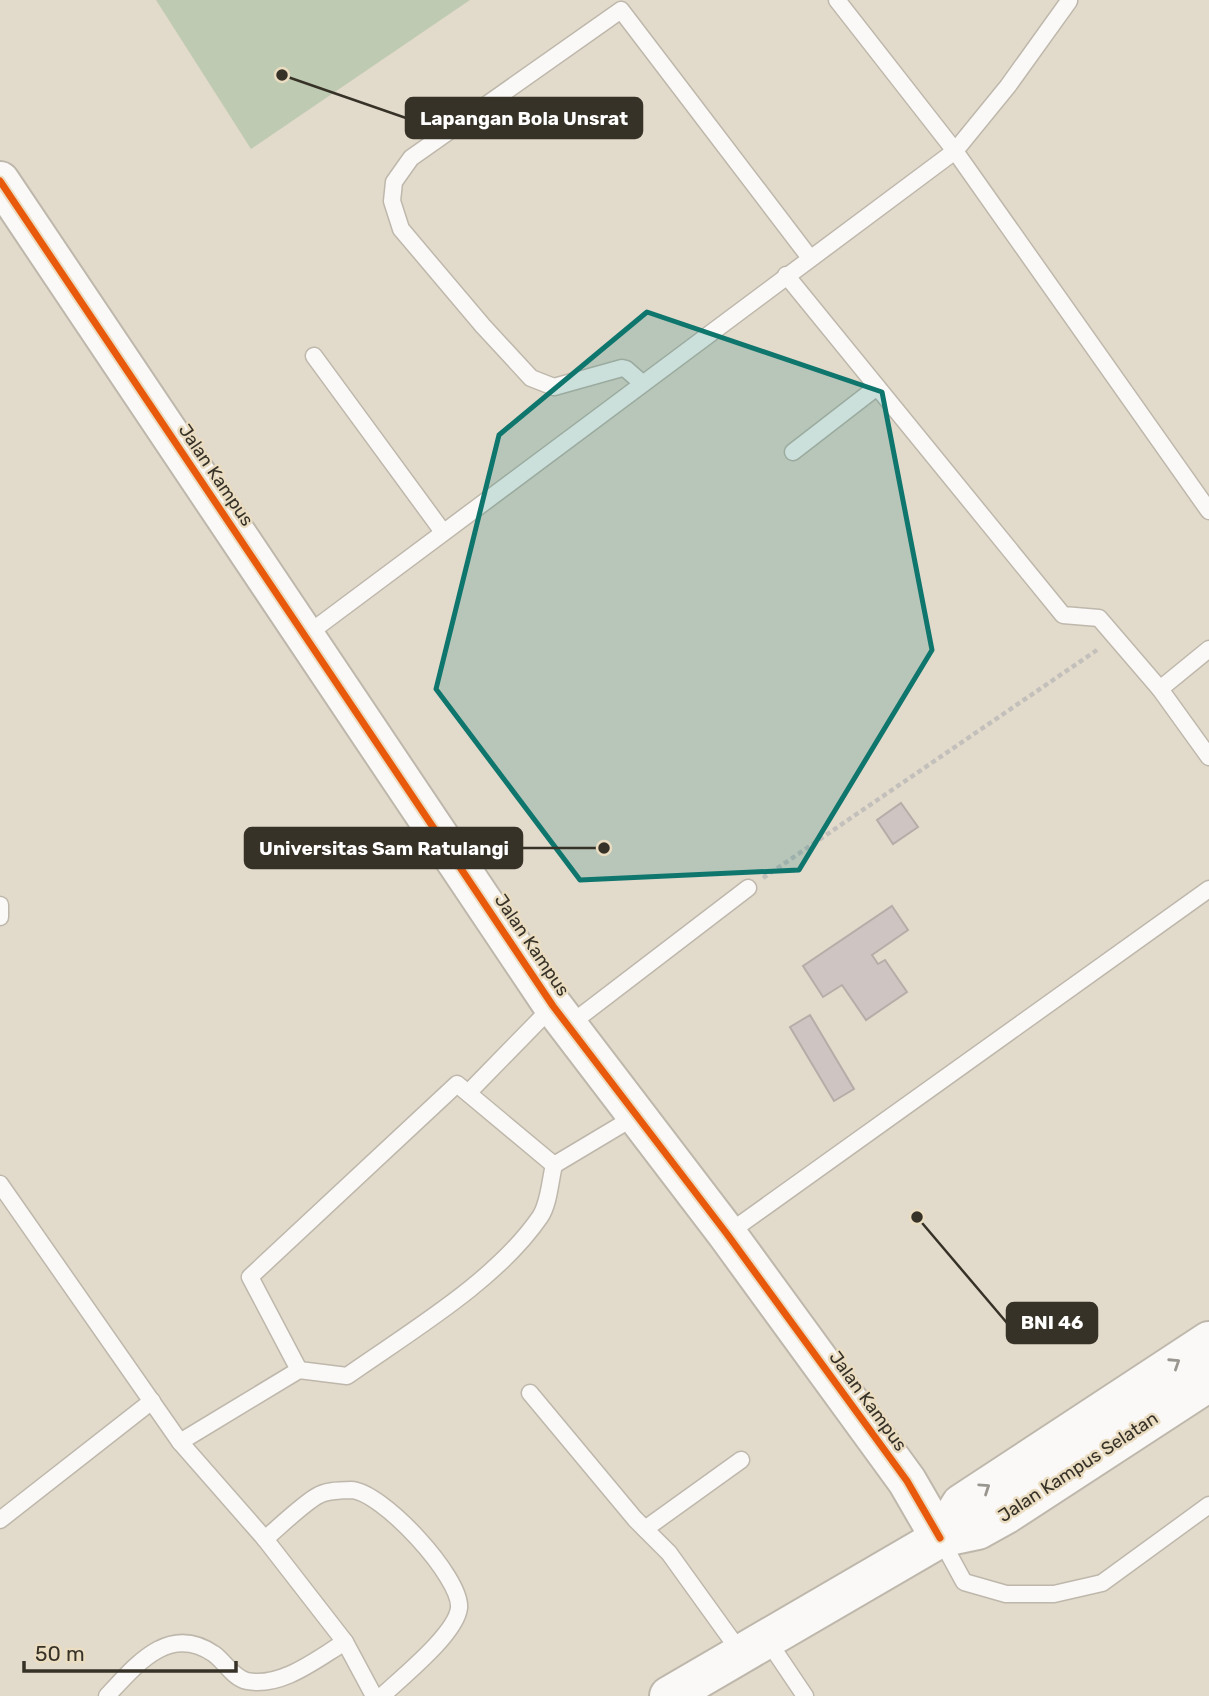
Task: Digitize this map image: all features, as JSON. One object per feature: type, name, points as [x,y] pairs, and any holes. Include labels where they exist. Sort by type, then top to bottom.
[{"type":"street","name":"Jalan Kampus","points":[[0,181],[561,1016],[727,1234],[907,1481],[940,1538]]},
{"type":"street","points":[[669,1696],[940,1538],[961,1504],[1209,1341]]},
{"type":"street","name":"Jalan Kampus Selatan","points":[[940,1538],[978,1531],[1209,1382]]},
{"type":"lane","points":[[837,0],[955,151],[1209,511]]},
{"type":"lane","points":[[305,636],[955,151],[1008,86],[1069,1]]},
{"type":"lane","points":[[642,383],[622,368],[554,387],[548,387],[531,378],[482,326],[401,229],[392,201],[394,182],[411,158],[621,10],[810,258]]},
{"type":"lane","points":[[786,275],[1063,615],[1099,618],[1160,689],[1209,757]]},
{"type":"lane","points":[[314,356],[443,532]]},
{"type":"lane","points":[[793,452],[877,387]]},
{"type":"lane","points":[[1160,689],[1209,649]]},
{"type":"lane","points":[[468,1093],[561,1016],[748,888]]},
{"type":"lane","points":[[727,1234],[1209,889]]},
{"type":"lane","points":[[0,905],[0,917]]},
{"type":"lane","points":[[299,1370],[250,1278],[457,1084],[554,1165]]},
{"type":"lane","points":[[180,1442],[299,1370],[347,1376],[456,1299],[503,1260],[542,1214],[554,1165],[636,1116]]},
{"type":"lane","points":[[0,1184],[180,1442],[265,1539],[345,1642],[374,1696]]},
{"type":"lane","points":[[530,1393],[645,1529],[753,1646],[805,1696]]},
{"type":"lane","points":[[0,1520],[152,1401]]},
{"type":"lane","points":[[645,1529],[741,1460]]},
{"type":"lane","points":[[265,1539],[320,1494],[353,1490],[382,1503],[428,1549],[458,1594],[459,1610],[444,1637],[382,1696]]},
{"type":"lane","points":[[940,1538],[964,1582],[1006,1594],[1054,1594],[1102,1583],[1209,1505]]},
{"type":"lane","points":[[107,1696],[137,1664],[163,1646],[189,1643],[214,1654],[246,1681],[273,1681],[299,1670],[345,1642]]},
{"type":"path","points":[[748,888],[1115,638]]},
{"type":"highlighted area","points":[[647,312],[882,392],[932,650],[799,870],[580,880],[436,689],[499,435]]},
{"type":"green space","points":[[156,0],[470,0],[251,149]]},
{"type":"building","points":[[901,803],[918,827],[893,844],[877,820]]},
{"type":"building","points":[[892,906],[908,930],[872,955],[878,964],[885,960],[907,992],[866,1020],[842,985],[823,997],[803,966]]},
{"type":"building","points":[[810,1015],[854,1089],[834,1101],[790,1027]]},
{"type":"cycle path","points":[[0,181],[553,1006],[727,1234],[907,1481],[940,1538]]},
{"type":"place","name":"Lapangan Bola Unsrat","points":[[282,75]]},
{"type":"place","name":"Universitas Sam Ratulangi","points":[[604,848]]},
{"type":"place","name":"BNI 46","points":[[917,1217]]}]
